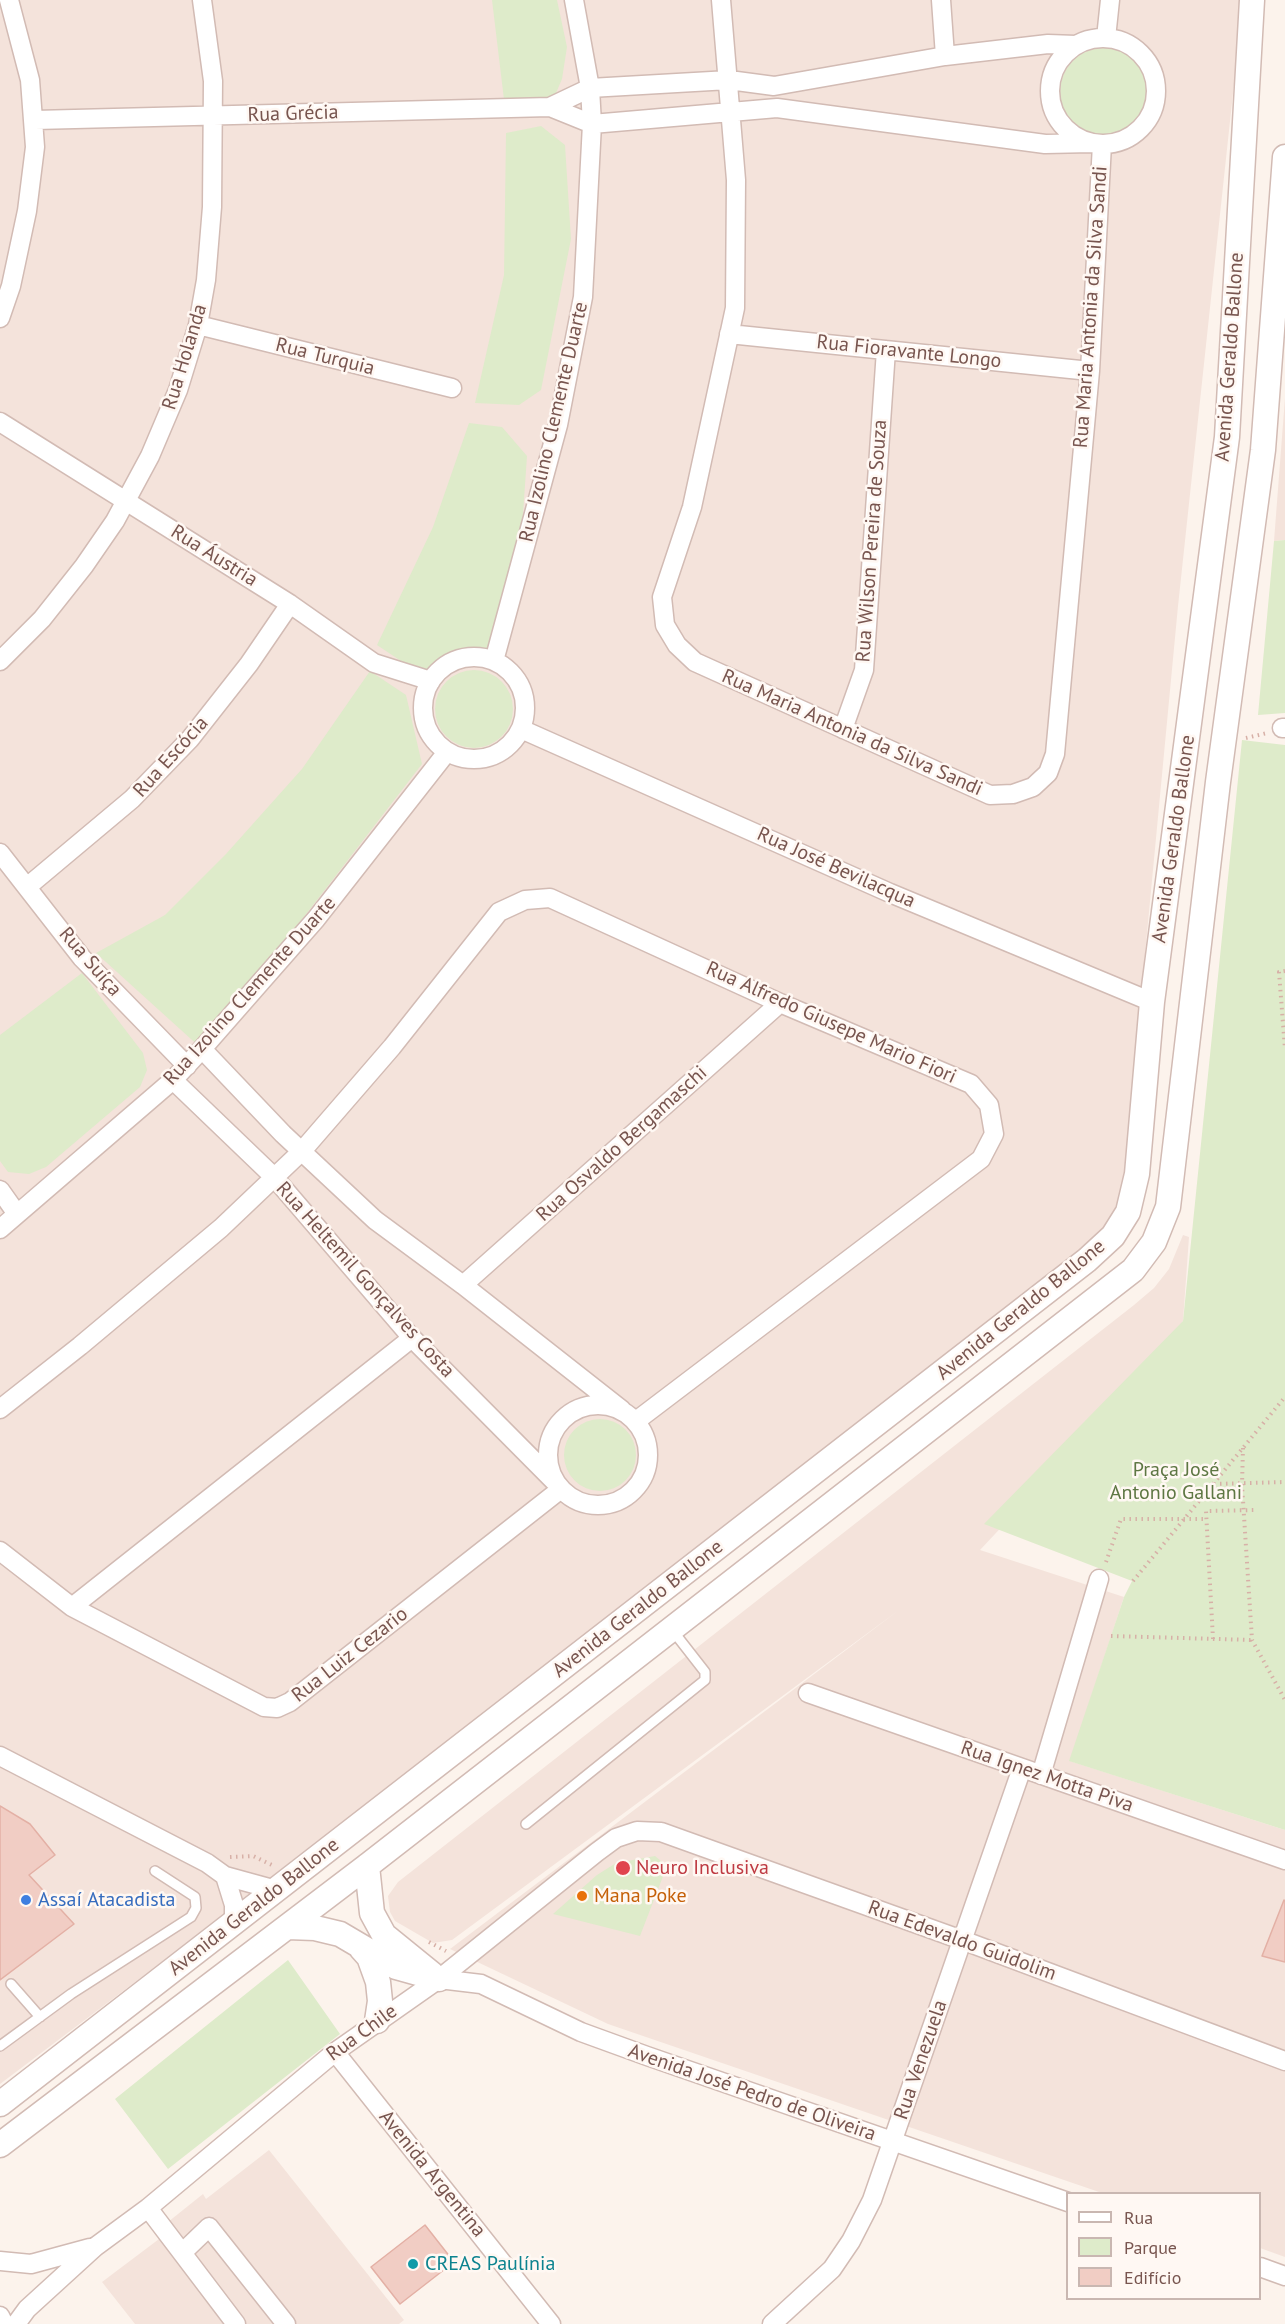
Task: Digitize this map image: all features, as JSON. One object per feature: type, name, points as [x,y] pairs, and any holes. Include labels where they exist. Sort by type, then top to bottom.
[{"type":"street","points":[[0,318],[11,286],[27,211],[35,147],[30,80],[9,0]]},
{"type":"street","name":"Rua Holanda","points":[[0,661],[42,619],[84,566],[126,502],[150,456],[178,390],[198,325],[206,280],[214,117],[213,81],[202,0]]},
{"type":"street","name":"Rua Izolino Clemente Duarte","points":[[494,661],[558,425],[584,297],[592,124],[590,88],[574,0]]},
{"type":"street","name":"Rua Maria Antonia da Silva Sandi","points":[[721,0],[736,192],[735,308],[692,507],[662,597],[665,625],[677,645],[695,662],[990,795],[1013,794],[1033,787],[1048,773],[1055,754],[1090,370],[1097,144]]},
{"type":"street","points":[[941,0],[945,56]]},
{"type":"street","points":[[1106,38],[1110,0]]},
{"type":"street","name":"Avenida Geraldo Ballone","points":[[0,2104],[1078,1268],[1113,1236],[1128,1212],[1137,1174],[1152,1002],[1227,437],[1252,0]]},
{"type":"street","points":[[590,88],[729,80],[774,86],[945,56],[1048,44],[1076,45],[1106,38],[1123,41],[1143,56],[1155,77],[1157,93],[1154,110],[1145,124],[1133,135],[1118,142],[1097,144],[1045,144],[777,108],[592,124]]},
{"type":"street","points":[[1076,45],[1060,59],[1051,79],[1050,100],[1058,120],[1072,135],[1097,144]]},
{"type":"street","name":"Rua Grécia","points":[[34,120],[550,107],[590,88]]},
{"type":"street","name":"Rua Grécia","points":[[550,107],[592,124]]},
{"type":"street","name":"Avenida Geraldo Ballone","points":[[0,2145],[367,1866],[1133,1270],[1154,1242],[1168,1207],[1224,738],[1263,450],[1285,157]]},
{"type":"street","name":"Rua Turquia","points":[[198,325],[452,388]]},
{"type":"street","name":"Rua Fioravante Longo","points":[[729,334],[1090,370]]},
{"type":"street","name":"Rua Wilson Pereira de Souza","points":[[843,729],[864,670],[886,350]]},
{"type":"street","name":"Rua Áustria","points":[[0,422],[290,604],[374,663],[431,681]]},
{"type":"street","name":"Rua Escócia","points":[[27,886],[132,799],[190,739],[249,664],[290,604]]},
{"type":"street","points":[[471,657],[494,661],[515,677],[522,690],[525,702],[521,729],[512,744],[489,757],[463,759],[447,752],[435,742],[426,728],[423,712],[424,696],[431,681],[442,669],[455,661],[471,657]]},
{"type":"street","name":"Rua José Bevilacqua","points":[[521,729],[890,893],[1152,1002]]},
{"type":"street","name":"Rua Izolino Clemente Duarte","points":[[0,1229],[187,1066],[316,919],[447,752]]},
{"type":"street","name":"Rua Suíça","points":[[0,853],[82,958],[187,1066]]},
{"type":"street","name":"Rua Alfredo Giusepe Mario Fiori","points":[[302,1150],[392,1047],[498,912],[525,900],[550,898],[780,1003],[970,1084],[989,1105],[994,1134],[981,1159],[629,1416]]},
{"type":"street","name":"Rua Osvaldo Bergamaschi","points":[[463,1285],[780,1003]]},
{"type":"street","name":"Rua Heltemil Gonçalves Costa","points":[[202,1049],[268,1119],[375,1220],[463,1285],[629,1416]]},
{"type":"street","name":"Rua Heltemil Gonçalves Costa","points":[[172,1080],[273,1176],[412,1338],[558,1485]]},
{"type":"street","points":[[0,1409],[80,1346],[221,1228],[302,1150]]},
{"type":"street","points":[[0,1190],[17,1214]]},
{"type":"street","points":[[72,1607],[412,1338]]},
{"type":"street","points":[[590,1405],[606,1405],[629,1416],[645,1436],[649,1453],[646,1470],[632,1492],[609,1504],[591,1505],[575,1500],[558,1485],[549,1467],[548,1450],[552,1434],[561,1421],[574,1410],[590,1405]]},
{"type":"street","name":"Rua Luiz Cezario","points":[[0,1551],[72,1607],[264,1707],[277,1708],[290,1702],[558,1485]]},
{"type":"street","points":[[1041,1774],[1099,1579]]},
{"type":"street","name":"Rua Ignez Motta Piva","points":[[808,1693],[1285,1860]]},
{"type":"street","points":[[0,1756],[207,1863],[225,1876],[276,1890]]},
{"type":"street","name":"Rua Venezuela","points":[[772,2324],[832,2269],[851,2241],[872,2200],[1022,1768]]},
{"type":"street","name":"Rua Edevaldo Guidolim","points":[[637,1831],[661,1832],[962,1940],[1285,2061]]},
{"type":"street","name":"Rua Chile","points":[[16,2324],[27,2308],[95,2247],[148,2208],[335,2052],[439,1979],[616,1838],[637,1831]]},
{"type":"street","points":[[367,1866],[372,1913],[384,1935],[439,1979]]},
{"type":"street","points":[[225,1876],[234,1905],[234,1922]]},
{"type":"street","points":[[287,1927],[327,1930],[353,1940],[396,1967],[439,1979]]},
{"type":"street","points":[[353,1940],[369,1957],[374,1968],[379,1992],[377,2021]]},
{"type":"street","name":"Avenida José Pedro de Oliveira","points":[[439,1979],[482,1984],[581,2032],[1066,2201]]},
{"type":"street","name":"Avenida Argentina","points":[[335,2052],[551,2324]]},
{"type":"street","points":[[148,2208],[236,2324]]},
{"type":"street","points":[[182,2253],[209,2227],[286,2324]]},
{"type":"street","name":"Rua Chile","points":[[0,2261],[31,2264],[95,2247]]},
{"type":"street","points":[[1261,2267],[1285,2276]]},
{"type":"street","points":[[0,2316],[4,2324]]},
{"type":"lane","points":[[526,1824],[705,1680],[705,1672],[672,1629]]},
{"type":"lane","points":[[0,2046],[71,1994],[190,1917],[196,1908],[195,1897],[155,1871]]},
{"type":"lane","points":[[11,1984],[40,2017]]},
{"type":"path","points":[[1224,738],[1230,741],[1284,728]]},
{"type":"path","points":[[1285,971],[1278,972],[1285,1049]]},
{"type":"path","points":[[1132,1581],[1285,1397]]},
{"type":"path","points":[[1243,1449],[1243,1510],[1252,1640],[1285,1700]]},
{"type":"path","points":[[1213,1484],[1242,1485],[1285,1482]]},
{"type":"path","points":[[1213,1639],[1206,1510],[1254,1510]]},
{"type":"path","points":[[1099,1579],[1121,1519],[1206,1519]]},
{"type":"path","points":[[1111,1636],[1252,1640]]},
{"type":"shaded area","points":[[0,0],[1243,0],[1178,606],[1136,1049],[1139,1063],[1123,1188],[1106,1231],[290,1865],[0,2084]]},
{"type":"shaded area","points":[[1285,398],[1285,540],[1274,541]]},
{"type":"shaded area","points":[[1183,1235],[1189,1237],[1183,1321],[1162,1356],[980,1550],[1124,1597],[1070,1761],[1285,1830],[1285,2257],[1261,2248],[1261,2192],[1099,2192],[608,2024],[450,1949],[899,1610],[452,1940],[433,1943],[395,1921],[390,1912],[388,1896],[398,1882],[1134,1305],[1154,1288],[1169,1269]]},
{"type":"shaded area","points":[[269,2150],[404,2320],[399,2324],[135,2324],[102,2282],[167,2233],[163,2226],[203,2194],[206,2199]]},
{"type":"green space","points":[[492,0],[557,0],[567,47],[562,79],[550,107],[505,108]]},
{"type":"green space","points":[[1104,48],[1121,51],[1135,61],[1145,75],[1148,92],[1145,109],[1135,123],[1121,133],[1104,136],[1087,133],[1073,123],[1063,109],[1060,92],[1063,75],[1073,61],[1087,51]]},
{"type":"green space","points":[[541,126],[565,145],[571,239],[541,390],[519,405],[475,403],[504,275],[506,133]]},
{"type":"green space","points":[[469,423],[502,427],[527,456],[519,572],[494,661],[471,657],[455,661],[442,669],[431,681],[377,645],[433,527]]},
{"type":"green space","points":[[1285,540],[1285,713],[1258,715],[1274,541]]},
{"type":"green space","points":[[474,670],[489,673],[502,681],[510,694],[513,709],[510,724],[502,737],[489,745],[474,748],[459,745],[446,737],[438,724],[435,709],[438,694],[446,681],[459,673]]},
{"type":"green space","points":[[370,671],[406,695],[422,764],[202,1049],[96,953],[165,915],[226,854],[302,769]]},
{"type":"green space","name":"Praça José Antonio Gallani","points":[[1242,740],[1285,745],[1285,1830],[1069,1761],[1124,1597],[1132,1581],[984,1524],[1183,1321]]},
{"type":"green space","points":[[82,973],[143,1053],[147,1070],[140,1087],[46,1167],[29,1174],[8,1172],[0,1161],[0,1035]]},
{"type":"green space","points":[[607,1419],[626,1429],[634,1441],[636,1455],[634,1469],[626,1481],[614,1489],[593,1491],[574,1481],[566,1469],[564,1448],[574,1429],[586,1421]]},
{"type":"green space","points":[[655,1856],[667,1866],[640,1936],[553,1914],[597,1875],[616,1863]]},
{"type":"green space","points":[[288,1960],[340,2034],[168,2169],[115,2099]]},
{"type":"building","name":"Assaí Atacadista","points":[[0,1806],[30,1824],[55,1855],[29,1875],[74,1924],[0,1980]]},
{"type":"building","points":[[1285,1901],[1285,1962],[1262,1956]]},
{"type":"building","name":"CREAS Paulínia","points":[[425,2225],[454,2262],[400,2304],[371,2267]]},
{"type":"place","name":"Neuro Inclusiva","points":[[623,1868]]},
{"type":"place","name":"Mana Poke","points":[[582,1896]]},
{"type":"place","name":"Assaí Atacadista","points":[[26,1900]]},
{"type":"place","name":"CREAS Paulínia","points":[[413,2264]]}]
